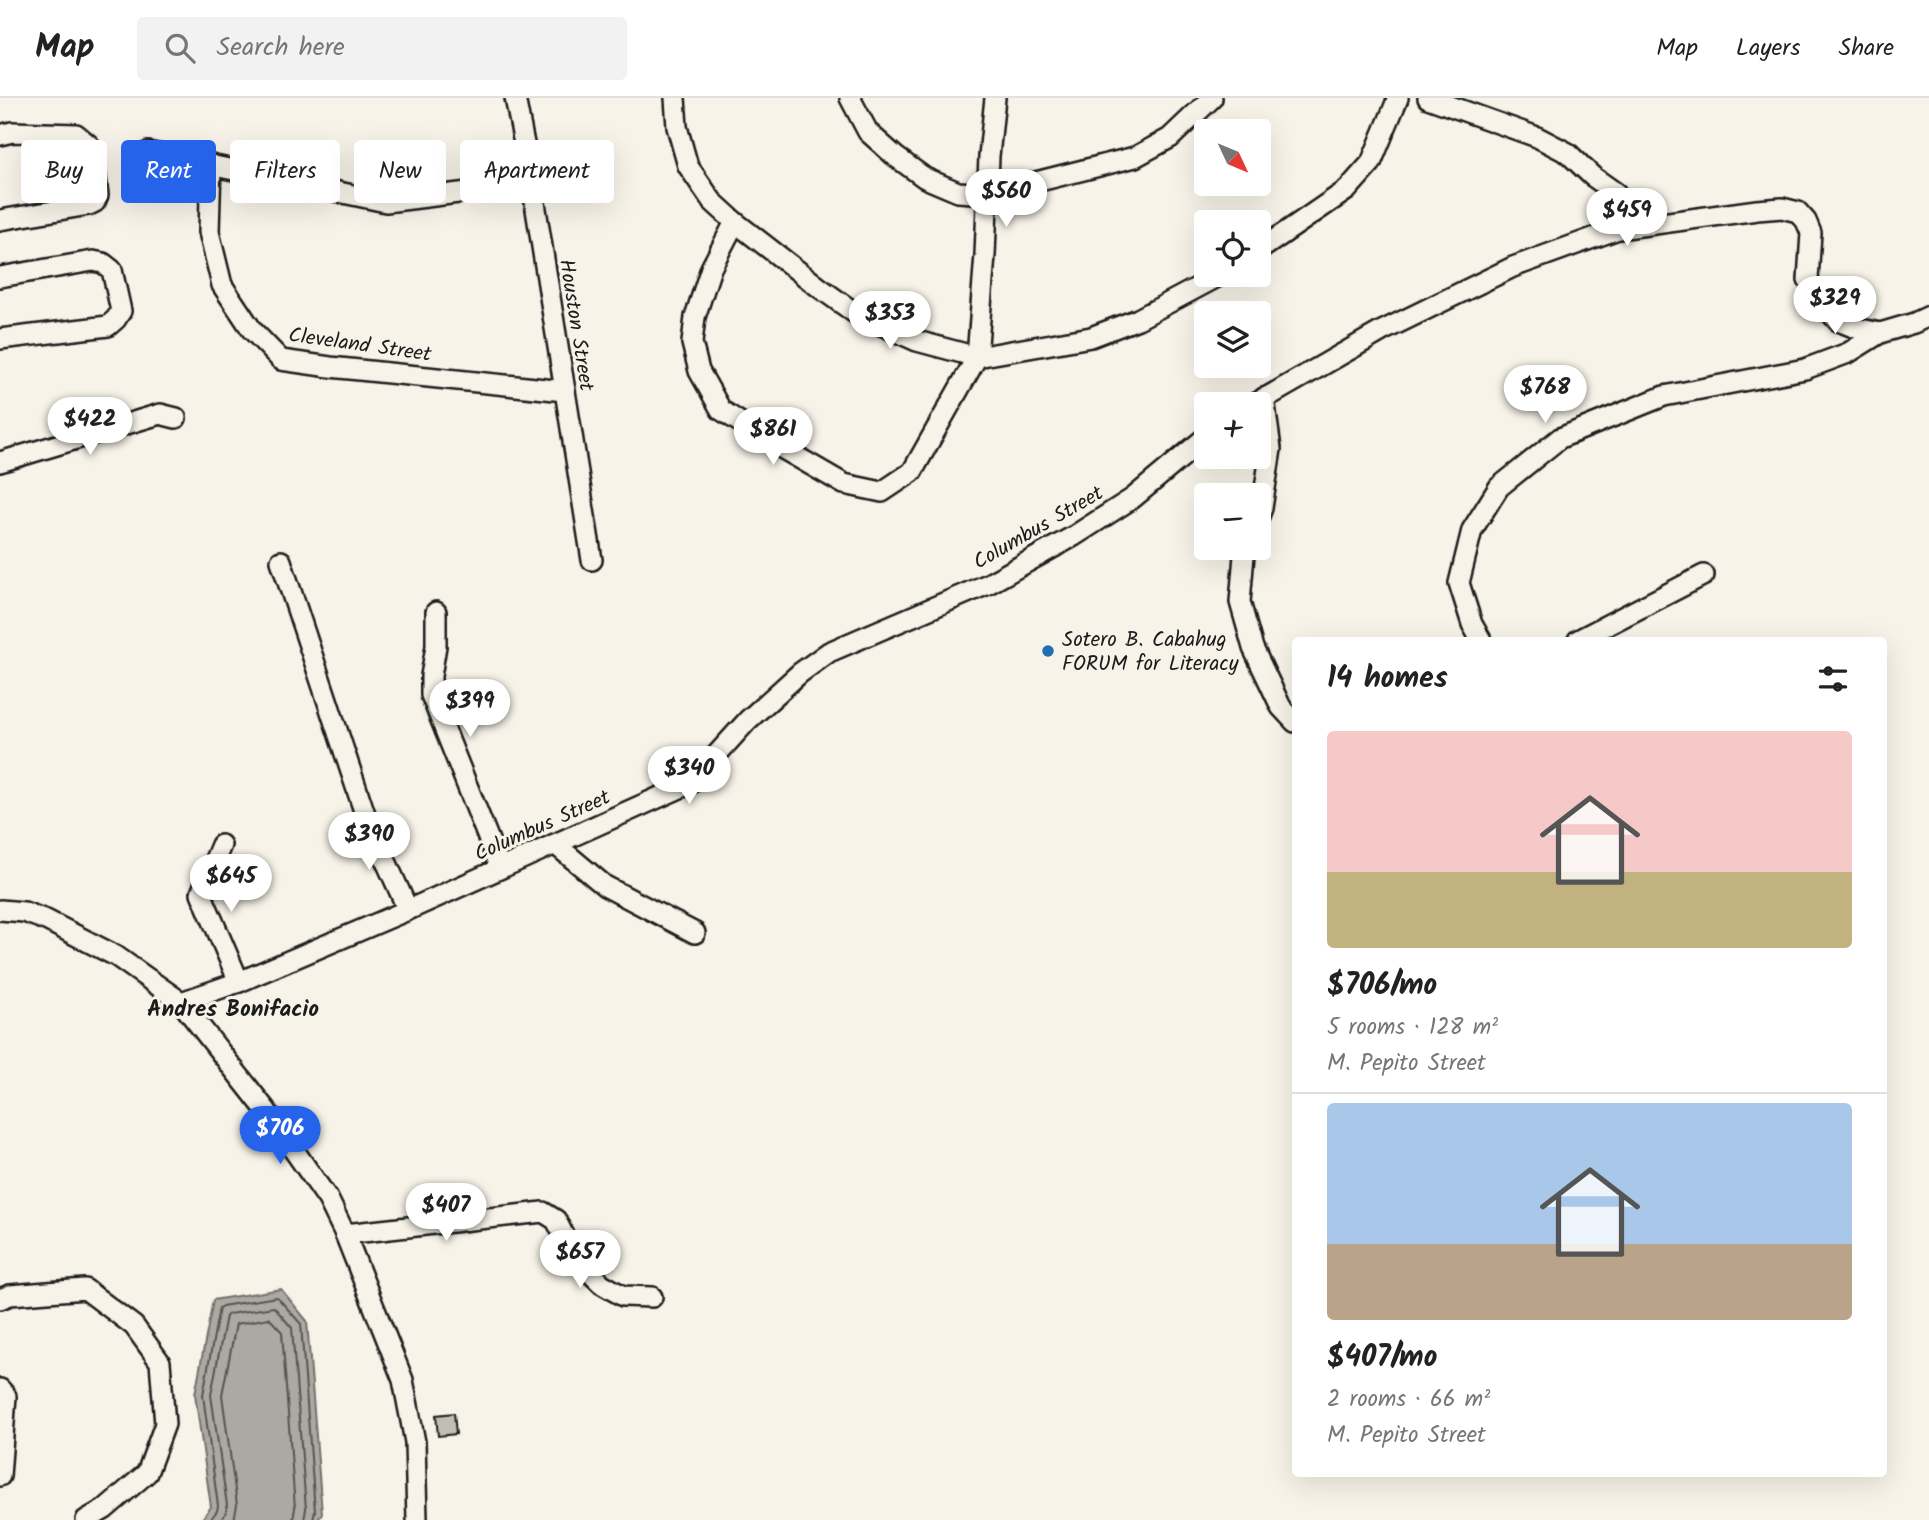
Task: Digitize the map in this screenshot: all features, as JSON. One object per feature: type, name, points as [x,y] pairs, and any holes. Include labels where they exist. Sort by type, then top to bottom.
[{"type":"street","name":"Houston Street","points":[[515,98],[523,140]]},
{"type":"street","points":[[675,98],[677,127],[688,166],[712,201],[735,222],[855,313],[917,341],[977,357],[1091,337],[1138,319],[1198,287]]},
{"type":"street","points":[[850,98],[868,132],[925,178],[958,192],[988,194],[1135,157],[1170,138],[1212,98]]},
{"type":"street","points":[[735,222],[711,268],[695,317],[692,343],[699,371],[721,410],[844,484],[882,492],[912,472],[977,357],[995,98]]},
{"type":"street","points":[[1271,242],[1347,190],[1371,163],[1398,98]]},
{"type":"street","points":[[1428,98],[1537,137],[1568,153],[1592,176],[1616,193],[1614,213],[1618,229]]},
{"type":"street","points":[[0,135],[12,132],[76,134],[93,151],[98,195],[89,205],[0,220]]},
{"type":"street","points":[[216,165],[386,202],[460,193]]},
{"type":"street","name":"Cleveland Street","points":[[210,203],[209,232],[222,285],[252,330],[281,360],[565,391]]},
{"type":"street","name":"Houston Street","points":[[535,203],[592,560]]},
{"type":"street","points":[[1271,394],[1382,331],[1513,267],[1618,229],[1757,210],[1782,208],[1798,212],[1807,220],[1811,233],[1808,280],[1819,300],[1839,321],[1880,333]]},
{"type":"street","points":[[0,277],[93,261],[103,263],[112,270],[121,311],[108,326],[0,339]]},
{"type":"street","points":[[1479,637],[1472,624],[1459,583],[1472,530],[1499,487],[1560,438],[1664,396],[1805,369],[1848,353],[1880,333],[1929,316]]},
{"type":"street","points":[[0,462],[160,414],[176,418]]},
{"type":"street","name":"Columbus Street","points":[[181,1002],[239,982],[408,910],[691,783],[748,720],[800,673],[829,652],[988,584],[1074,536],[1133,498],[1194,447]]},
{"type":"street","points":[[1244,560],[1240,602],[1253,648],[1281,708],[1292,719]]},
{"type":"street","points":[[281,561],[366,817],[408,910]]},
{"type":"street","points":[[1584,637],[1704,575]]},
{"type":"street","points":[[436,612],[431,695],[500,868]]},
{"type":"street","points":[[221,845],[201,893],[239,982]]},
{"type":"street","points":[[555,845],[605,886],[695,933]]},
{"type":"street","points":[[0,910],[24,912],[58,926],[116,956],[181,1002],[265,1109],[328,1199],[345,1234],[402,1380],[415,1442],[417,1520]]},
{"type":"street","points":[[345,1234],[543,1212],[556,1220],[575,1258],[603,1284],[623,1296],[652,1297]]},
{"type":"street","points":[[0,1299],[10,1294],[85,1289],[134,1326],[160,1362],[165,1424],[147,1473],[105,1509],[86,1520]]},
{"type":"street","points":[[0,1389],[6,1396],[6,1409],[0,1476]]},
{"type":"water","points":[[281,1289],[307,1321],[322,1513],[318,1520],[201,1520],[211,1507],[195,1394],[213,1300]]},
{"type":"building","points":[[454,1413],[456,1434],[438,1436],[436,1415]]},
{"type":"place","name":"Sotero B. Cabahug FORUM for Literacy","points":[[1048,651]]},
{"type":"district","name":"Andres Bonifacio","points":[[233,1008]]}]
